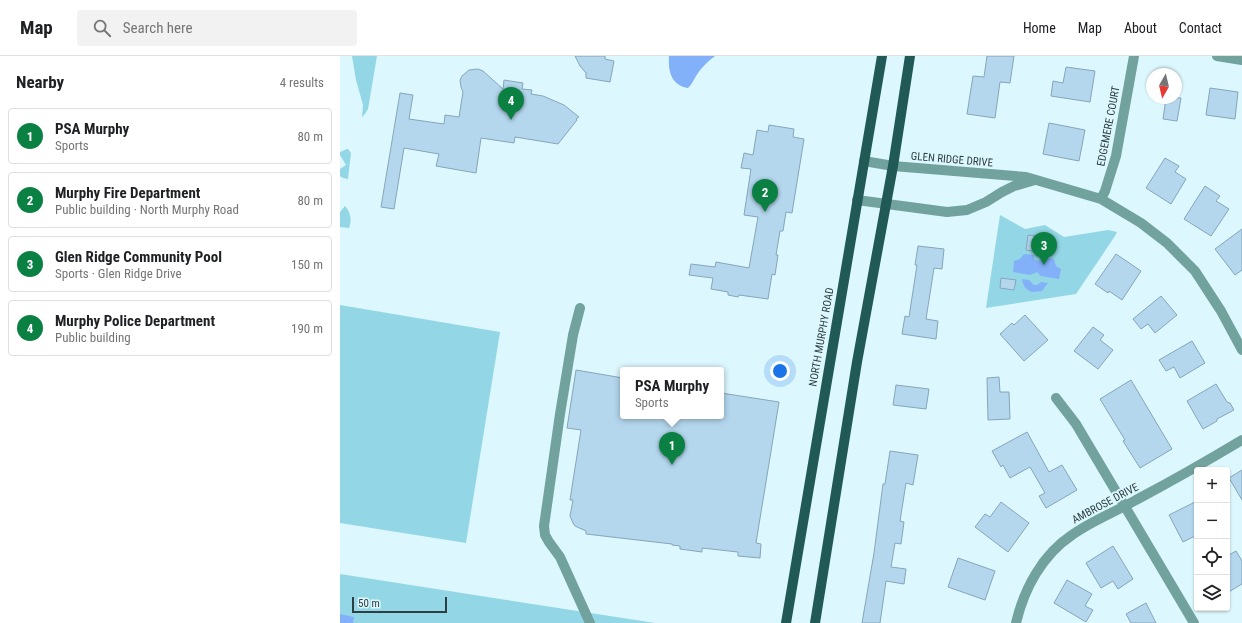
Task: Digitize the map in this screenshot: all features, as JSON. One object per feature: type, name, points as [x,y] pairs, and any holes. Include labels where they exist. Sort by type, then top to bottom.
[{"type":"main road","name":"NORTH MURPHY ROAD","points":[[786,623],[882,56]]},
{"type":"main road","points":[[815,623],[857,362],[893,166],[910,56]]},
{"type":"street","name":"EDGEMERE COURT","points":[[1101,199],[1116,156],[1134,56]]},
{"type":"street","points":[[1217,56],[1242,60]]},
{"type":"street","name":"GLEN RIDGE DRIVE","points":[[864,161],[893,166],[1026,177],[1101,199],[1162,239],[1195,271],[1222,311],[1242,350]]},
{"type":"street","points":[[858,200],[947,212],[968,210],[986,202],[1014,186],[1037,180]]},
{"type":"street","points":[[580,308],[573,335],[544,526],[545,535],[560,557],[590,623]]},
{"type":"street","points":[[1056,398],[1076,424],[1194,623]]},
{"type":"street","name":"AMBROSE DRIVE","points":[[1016,623],[1028,588],[1040,567],[1054,550],[1071,535],[1242,440]]},
{"type":"shaded area","points":[[352,56],[377,56],[368,109],[362,117],[363,105],[356,80]]},
{"type":"shaded area","points":[[347,149],[351,153],[348,179],[340,176],[340,169],[346,165],[340,155],[340,152]]},
{"type":"shaded area","points":[[345,206],[349,211],[349,228],[340,227],[340,212]]},
{"type":"shaded area","points":[[1000,215],[1025,229],[1045,225],[1064,237],[1108,230],[1117,232],[1076,294],[986,308]]},
{"type":"shaded area","points":[[340,305],[500,332],[466,543],[340,523]]},
{"type":"shaded area","points":[[340,574],[655,623],[340,623]]},
{"type":"water","points":[[669,56],[715,56],[702,68],[688,88],[674,81],[669,67]]},
{"type":"water","points":[[1024,254],[1034,255],[1034,259],[1038,261],[1042,260],[1044,257],[1054,259],[1056,266],[1061,269],[1059,279],[1041,276],[1037,272],[1030,275],[1013,272],[1014,261],[1020,259]]},
{"type":"water","points":[[1022,279],[1029,280],[1034,285],[1041,282],[1048,283],[1042,291],[1032,292],[1025,287]]},
{"type":"water","points":[[340,614],[354,617],[353,623],[340,623]]},
{"type":"building","points":[[575,56],[605,56],[605,59],[614,61],[610,82],[586,78],[586,73],[580,66]]},
{"type":"building","points":[[987,56],[1014,56],[1010,83],[1000,82],[995,118],[967,114],[973,76],[984,77]]},
{"type":"building","points":[[1066,67],[1095,71],[1090,102],[1051,96],[1053,81],[1063,83]]},
{"type":"building","points":[[478,69],[483,71],[503,89],[504,80],[523,83],[522,89],[532,90],[531,94],[543,96],[564,105],[579,117],[558,144],[515,137],[514,143],[481,138],[476,173],[436,166],[439,154],[404,148],[394,209],[381,207],[400,93],[413,95],[409,119],[444,124],[445,115],[459,117],[463,92],[460,80],[462,76],[469,70]]},
{"type":"building","points":[[1210,88],[1238,92],[1235,119],[1206,115]]},
{"type":"building","points":[[1165,104],[1180,104],[1177,121],[1163,119]]},
{"type":"building","points":[[1049,123],[1085,130],[1079,161],[1043,154]]},
{"type":"building","points":[[769,125],[794,129],[793,137],[804,139],[792,213],[786,212],[783,231],[780,231],[776,255],[778,255],[775,275],[772,274],[768,299],[728,295],[728,292],[711,289],[713,278],[689,275],[691,264],[715,267],[716,262],[749,268],[758,217],[744,215],[751,169],[741,168],[744,153],[753,155],[757,130],[768,132]]},
{"type":"building","points":[[1165,158],[1179,166],[1175,172],[1186,179],[1171,204],[1146,188]]},
{"type":"building","points":[[1205,186],[1220,196],[1216,201],[1229,209],[1211,236],[1184,219]]},
{"type":"building","points":[[1242,229],[1242,270],[1235,275],[1215,249]]},
{"type":"building","points":[[1028,235],[1055,239],[1053,254],[1026,250]]},
{"type":"building","points":[[918,246],[944,249],[942,269],[934,268],[926,319],[938,321],[936,339],[902,334],[905,316],[909,317],[917,265],[915,265]]},
{"type":"building","points":[[1116,254],[1141,271],[1122,300],[1095,284]]},
{"type":"building","points":[[1001,278],[1016,280],[1014,290],[1000,288]]},
{"type":"building","points":[[1161,296],[1177,315],[1155,333],[1148,324],[1141,329],[1133,319]]},
{"type":"building","points":[[1025,315],[1048,340],[1024,361],[1000,334],[1012,323],[1014,325]]},
{"type":"building","points":[[1093,327],[1104,335],[1100,340],[1113,350],[1098,369],[1074,351]]},
{"type":"building","points":[[1192,341],[1205,363],[1180,378],[1174,367],[1166,371],[1159,360]]},
{"type":"building","points":[[576,370],[620,377],[620,419],[724,419],[724,393],[779,402],[756,543],[761,544],[760,558],[738,556],[738,552],[702,548],[702,552],[680,549],[680,546],[672,544],[586,534],[586,531],[575,526],[570,516],[573,500],[570,500],[581,430],[567,428]]},
{"type":"building","points":[[999,377],[1000,392],[1009,392],[1010,419],[988,420],[987,378]]},
{"type":"building","points":[[1131,380],[1172,449],[1140,468],[1100,399]]},
{"type":"building","points":[[1216,384],[1227,402],[1230,403],[1234,410],[1217,419],[1217,421],[1203,429],[1187,401]]},
{"type":"building","points":[[896,385],[929,389],[926,409],[893,405]]},
{"type":"building","points":[[1027,432],[1049,472],[1062,465],[1077,490],[1046,508],[1039,496],[1045,493],[1030,467],[1010,478],[1003,465],[1001,467],[992,451]]},
{"type":"building","points":[[890,451],[918,455],[913,485],[906,483],[900,521],[904,522],[901,544],[895,543],[891,567],[906,569],[904,584],[886,581],[880,623],[862,623],[874,553],[883,484],[885,484]]},
{"type":"building","points":[[1242,470],[1242,500],[1230,480],[1230,477]]},
{"type":"building","points":[[1001,502],[1029,523],[1008,552],[975,527],[985,514],[990,517]]},
{"type":"building","points":[[1194,502],[1194,536],[1183,542],[1169,515]]},
{"type":"building","points":[[1113,546],[1133,579],[1118,589],[1113,581],[1101,588],[1086,563]]},
{"type":"building","points":[[1236,551],[1242,561],[1242,584],[1230,591],[1230,575],[1230,554]]},
{"type":"building","points":[[958,558],[995,571],[985,600],[948,587]]},
{"type":"building","points":[[1067,580],[1092,594],[1085,606],[1093,610],[1086,622],[1054,603]]},
{"type":"building","points":[[1146,603],[1156,623],[1131,623],[1126,614]]},
{"type":"place","name":"Murphy Police Department","points":[[511,120]]},
{"type":"place","name":"Murphy Fire Department","points":[[765,212]]},
{"type":"place","name":"Glen Ridge Community Pool","points":[[1044,265]]},
{"type":"place","name":"PSA Murphy","points":[[672,465]]}]
